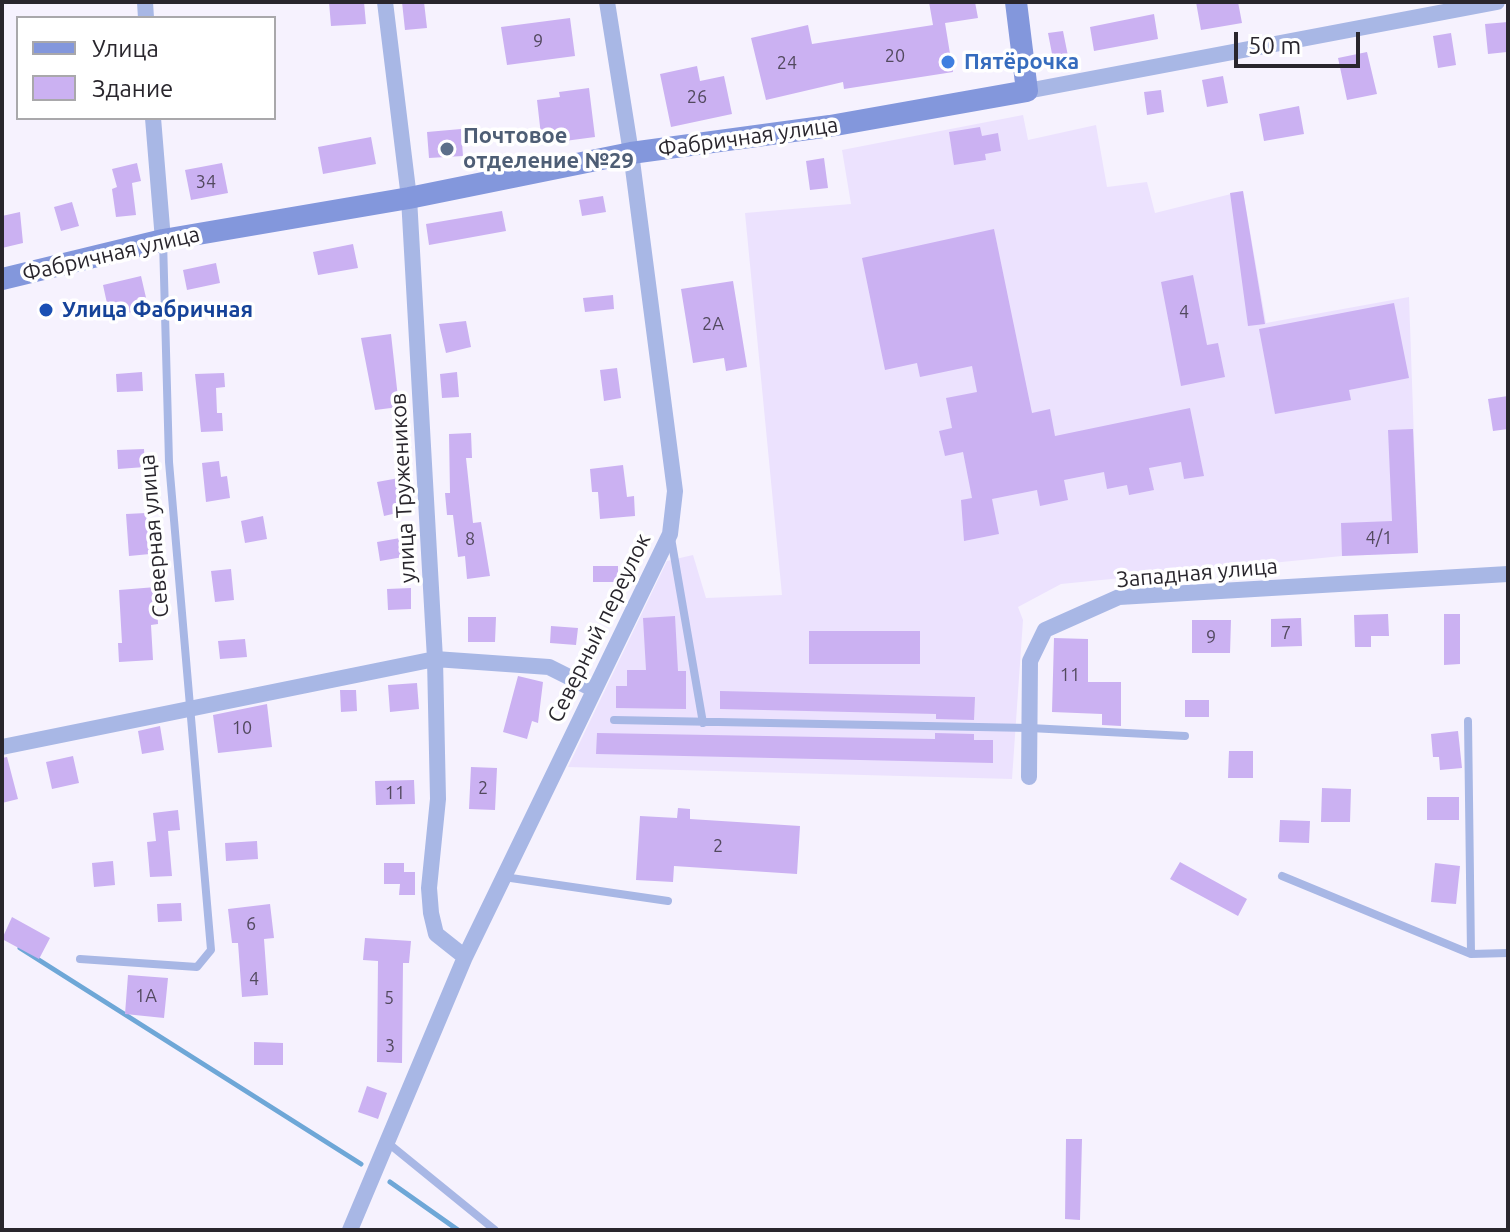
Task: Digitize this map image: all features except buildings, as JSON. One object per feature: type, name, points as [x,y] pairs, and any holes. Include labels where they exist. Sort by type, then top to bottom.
[{"type":"street","name":"улица Тружеников","points":[[385,2],[409,198],[435,659],[438,799],[429,888],[431,913],[436,934],[465,957]]},
{"type":"street","name":"Северный переулок","points":[[350,1230],[465,957],[670,534],[675,491],[631,153],[607,2]]},
{"type":"street","points":[[1016,2],[1027,91]]},
{"type":"street","name":"Фабричная улица","points":[[2,279],[163,240],[409,198],[631,153],[830,126],[1497,2]]},
{"type":"street","name":"Северная улица","points":[[153,120],[163,240]]},
{"type":"street","name":"Западная улица","points":[[1029,777],[1030,661],[1045,630],[1119,597],[1508,574]]},
{"type":"street","points":[[2,747],[435,659],[549,667],[593,689]]},
{"type":"lane","name":"Северная улица","points":[[80,959],[197,967],[211,950],[169,462],[163,240]]},
{"type":"lane","points":[[670,534],[703,723]]},
{"type":"lane","points":[[614,720],[1030,728],[1185,736]]},
{"type":"lane","points":[[1468,721],[1471,954]]},
{"type":"lane","points":[[503,876],[668,901]]},
{"type":"lane","points":[[1282,876],[1471,954],[1508,953]]},
{"type":"lane","points":[[387,1142],[495,1230]]},
{"type":"shaded area","points":[[1023,115],[1028,140],[1096,125],[1107,187],[1147,182],[1155,213],[1243,191],[1266,323],[1409,297],[1418,553],[1342,556],[1061,584],[1018,607],[1023,620],[1012,779],[568,767],[667,561],[693,555],[706,598],[782,595],[745,213],[851,204],[842,150]]},
{"type":"waterway","points":[[20,948],[361,1164]]},
{"type":"waterway","points":[[390,1182],[458,1230]]},
{"type":"place","name":"Пятёрочка","points":[[948,62]]},
{"type":"place","name":"Почтовое отделение №29","points":[[447,149]]},
{"type":"place","name":"Улица Фабричная","points":[[46,310]]}]
